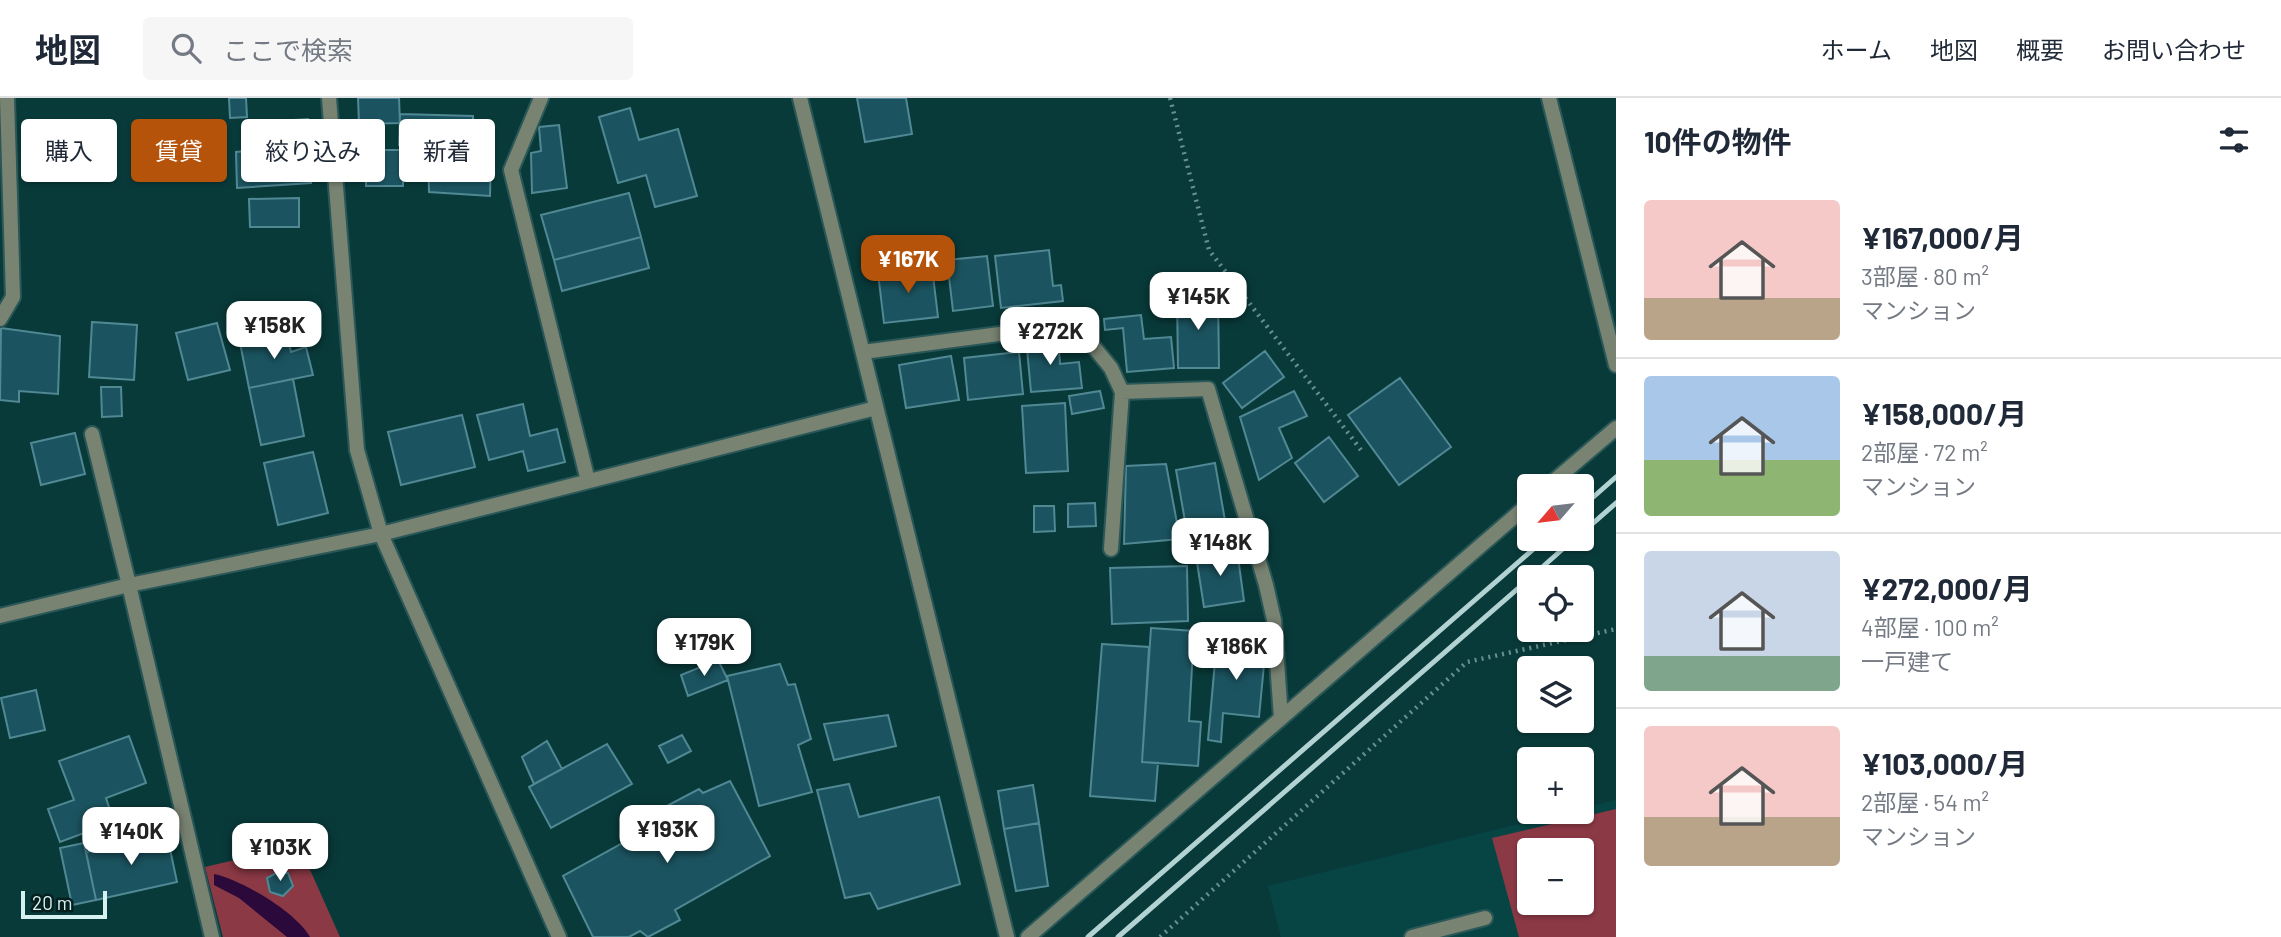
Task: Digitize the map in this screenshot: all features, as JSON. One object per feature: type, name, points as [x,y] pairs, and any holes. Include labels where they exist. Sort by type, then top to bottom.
[{"type":"street","points":[[0,319],[13,297],[7,98]]},
{"type":"street","points":[[329,98],[358,450],[381,534],[559,937]]},
{"type":"street","points":[[541,98],[511,170],[588,481]]},
{"type":"street","points":[[800,98],[1007,937]]},
{"type":"street","points":[[1549,98],[1616,365]]},
{"type":"street","points":[[863,352],[1075,324],[1111,368],[1122,392],[1111,549]]},
{"type":"street","points":[[1122,392],[1208,389],[1269,597],[1274,620],[1281,719]]},
{"type":"street","points":[[0,616],[129,585],[381,534],[876,408]]},
{"type":"street","points":[[1562,474],[1616,428]]},
{"type":"street","points":[[92,434],[212,937]]},
{"type":"street","points":[[1028,937],[1517,514]]},
{"type":"street","points":[[1412,937],[1485,918]]},
{"type":"path","points":[[1170,98],[1209,250],[1362,450]]},
{"type":"path","points":[[1160,937],[1467,662],[1616,629]]},
{"type":"shaded area","points":[[1616,800],[1616,937],[1281,937],[1268,886],[1519,824],[1594,824],[1594,805]]},
{"type":"shaded area","points":[[1616,809],[1616,937],[1519,937],[1492,838],[1552,824],[1594,824],[1594,814]]},
{"type":"shaded area","points":[[299,845],[340,937],[223,937],[205,867]]},
{"type":"shaded area","points":[[214,874],[226,877],[267,898],[293,917],[310,937],[287,937],[239,898],[214,885]]},
{"type":"building","points":[[229,98],[246,98],[247,117],[230,118]]},
{"type":"building","points":[[358,98],[399,98],[399,123],[385,123],[385,119],[359,119]]},
{"type":"building","points":[[857,98],[906,98],[912,134],[865,142]]},
{"type":"building","points":[[630,108],[639,140],[678,129],[697,196],[655,207],[646,175],[618,183],[599,117]]},
{"type":"building","points":[[400,114],[473,116],[473,119],[400,119]]},
{"type":"building","points":[[559,125],[567,188],[532,193],[531,153],[541,151],[539,127]]},
{"type":"building","points":[[385,150],[399,150],[399,182],[403,182],[403,186],[366,186],[366,182],[385,182]]},
{"type":"building","points":[[236,152],[241,152],[241,182],[311,183],[237,188]]},
{"type":"building","points":[[429,182],[490,182],[490,196],[429,192]]},
{"type":"building","points":[[629,193],[641,237],[554,260],[541,215]]},
{"type":"building","points":[[299,198],[299,227],[250,227],[249,199]]},
{"type":"building","points":[[641,237],[649,268],[562,291],[554,260]]},
{"type":"building","points":[[1049,250],[1053,286],[1061,285],[1063,301],[1001,308],[995,256]]},
{"type":"building","points":[[987,256],[993,306],[953,311],[947,260]]},
{"type":"building","points":[[932,267],[938,317],[884,323],[878,273]]},
{"type":"building","points":[[1218,296],[1219,368],[1178,368],[1177,297]]},
{"type":"building","points":[[1141,315],[1144,339],[1171,337],[1174,368],[1127,372],[1123,328],[1105,330],[1104,319]]},
{"type":"building","points":[[92,322],[137,325],[134,380],[89,377]]},
{"type":"building","points":[[217,323],[230,370],[188,380],[176,333]]},
{"type":"building","points":[[1,328],[60,336],[58,394],[19,391],[19,402],[0,400]]},
{"type":"building","points":[[286,332],[291,352],[306,347],[313,375],[249,388],[240,343]]},
{"type":"building","points":[[1058,336],[1060,364],[1079,362],[1082,388],[1031,392],[1026,338]]},
{"type":"building","points":[[1265,351],[1284,377],[1242,408],[1223,383]]},
{"type":"building","points":[[1019,352],[1023,394],[968,400],[964,358]]},
{"type":"building","points":[[951,356],[959,400],[906,408],[899,365]]},
{"type":"building","points":[[1400,378],[1451,447],[1399,485],[1348,415]]},
{"type":"building","points":[[293,379],[304,436],[261,445],[249,388]]},
{"type":"building","points":[[101,387],[121,387],[122,416],[102,417]]},
{"type":"building","points":[[1100,391],[1104,408],[1072,414],[1069,396]]},
{"type":"building","points":[[1294,391],[1307,416],[1279,428],[1292,458],[1259,480],[1240,417]]},
{"type":"building","points":[[1065,403],[1068,471],[1026,473],[1022,406]]},
{"type":"building","points":[[523,404],[530,436],[557,429],[565,462],[528,471],[523,451],[489,460],[477,415]]},
{"type":"building","points":[[462,415],[475,467],[401,485],[388,432]]},
{"type":"building","points":[[75,433],[85,474],[41,485],[31,443]]},
{"type":"building","points":[[1329,437],[1358,476],[1324,502],[1295,463]]},
{"type":"building","points":[[313,452],[328,513],[278,525],[264,463]]},
{"type":"building","points":[[1215,463],[1227,532],[1188,538],[1176,470]]},
{"type":"building","points":[[1166,464],[1180,539],[1124,544],[1126,466]]},
{"type":"building","points":[[1095,503],[1096,526],[1068,527],[1068,504]]},
{"type":"building","points":[[1034,506],[1054,506],[1055,531],[1034,532]]},
{"type":"building","points":[[1237,550],[1244,601],[1204,607],[1196,556]]},
{"type":"building","points":[[1187,566],[1188,621],[1112,624],[1110,568]]},
{"type":"building","points":[[1151,628],[1194,631],[1189,721],[1201,722],[1198,766],[1142,762]]},
{"type":"building","points":[[1217,639],[1266,644],[1259,717],[1223,713],[1221,742],[1208,740]]},
{"type":"building","points":[[1102,644],[1149,647],[1142,762],[1158,763],[1155,801],[1090,796]]},
{"type":"building","points":[[718,660],[728,680],[688,696],[681,675]]},
{"type":"building","points":[[780,664],[788,685],[795,684],[811,739],[798,745],[812,792],[759,806],[727,676]]},
{"type":"building","points":[[36,690],[45,730],[10,738],[1,698]]},
{"type":"building","points":[[888,715],[896,746],[834,760],[824,724]]},
{"type":"building","points":[[682,735],[691,751],[668,763],[659,746]]},
{"type":"building","points":[[129,736],[146,783],[106,798],[114,822],[60,842],[48,809],[74,800],[59,761]]},
{"type":"building","points":[[547,741],[562,769],[534,784],[522,757]]},
{"type":"building","points":[[607,744],[632,784],[551,828],[529,787]]},
{"type":"building","points":[[730,781],[770,856],[675,910],[680,920],[648,937],[640,931],[629,937],[593,937],[563,876],[664,820],[661,809],[699,789],[703,793]]},
{"type":"building","points":[[849,784],[859,817],[939,797],[960,884],[878,909],[870,893],[845,898],[817,790]]},
{"type":"building","points":[[1033,785],[1039,823],[1004,829],[998,791]]},
{"type":"building","points":[[1039,823],[1048,886],[1016,891],[1004,829]]},
{"type":"building","points":[[167,835],[177,882],[96,900],[86,852]]},
{"type":"building","points":[[84,843],[96,900],[72,905],[60,848]]},
{"type":"building","points":[[278,872],[288,873],[293,886],[283,896],[270,892],[267,878]]},
{"type":"railway","points":[[1594,496],[1616,477]]},
{"type":"railway","points":[[1594,522],[1616,503]]},
{"type":"railway","points":[[1088,937],[1531,551]]},
{"type":"railway","points":[[1545,565],[1560,551]]},
{"type":"railway","points":[[1118,937],[1517,589]]}]
